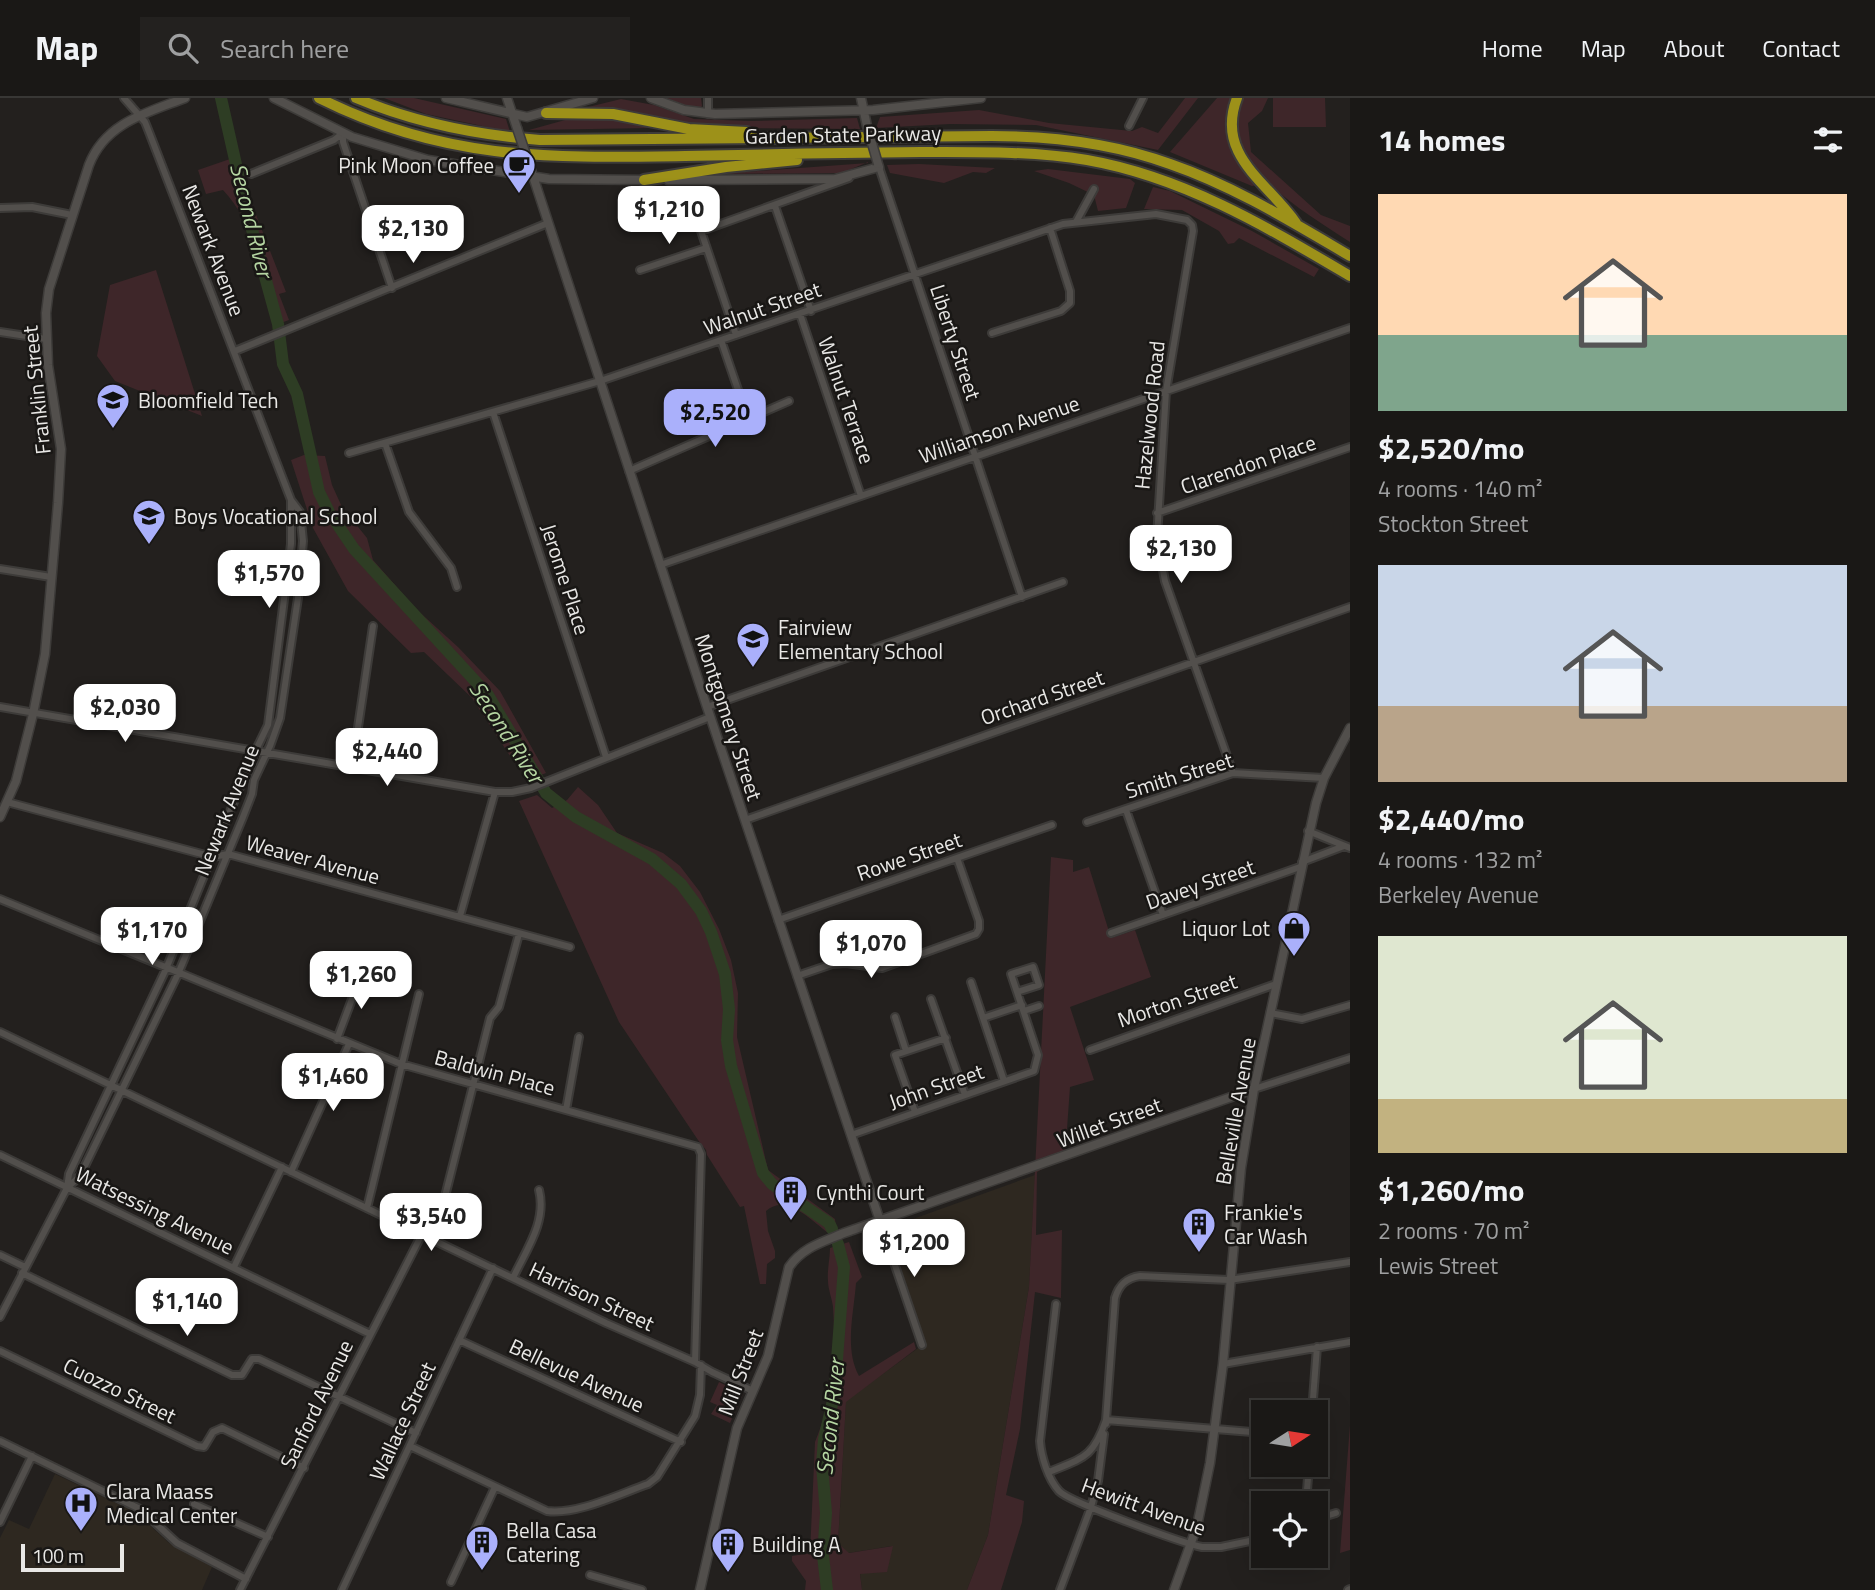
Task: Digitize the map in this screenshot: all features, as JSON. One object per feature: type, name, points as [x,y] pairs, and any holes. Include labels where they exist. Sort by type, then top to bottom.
[{"type":"highway","name":"Garden State Parkway","points":[[320,98],[405,133],[455,146],[506,154],[878,161],[1011,152],[1087,160],[1124,168],[1208,197],[1350,276]]},
{"type":"highway","name":"Garden State Parkway","points":[[356,98],[421,121],[504,137],[576,141],[1017,136],[1093,144],[1168,163],[1203,177],[1298,225],[1350,256]]},
{"type":"highway","points":[[1237,98],[1230,126],[1238,152],[1260,183],[1284,206],[1298,225]]},
{"type":"highway","points":[[546,113],[613,114],[705,131],[879,137]]},
{"type":"highway","points":[[644,180],[726,167],[878,161]]},
{"type":"main road","name":"Franklin Street","points":[[0,817],[16,781],[33,714],[44,654],[61,449],[46,339],[49,289],[89,164],[98,146],[112,131],[139,116],[184,98]]},
{"type":"main road","points":[[274,98],[343,133],[387,149],[428,160],[557,180],[829,180],[855,176],[878,161]]},
{"type":"main road","points":[[446,98],[527,117],[593,98]]},
{"type":"main road","name":"Montgomery Street","points":[[507,98],[710,717],[880,1221]]},
{"type":"main road","points":[[651,98],[684,110],[708,114],[863,110],[981,98]]},
{"type":"main road","name":"Liberty Street","points":[[861,98],[878,161]]},
{"type":"main road","name":"Belleville Avenue","points":[[1174,1590],[1200,1514],[1216,1429],[1241,1168],[1254,1089],[1308,831],[1324,778],[1350,728]]},
{"type":"main road","name":"Willet Street","points":[[880,1221],[1254,1089]]},
{"type":"main road","name":"Mill Street","points":[[700,1590],[737,1428],[775,1333],[789,1267],[797,1256],[828,1240],[880,1221]]},
{"type":"street","name":"Newark Avenue","points":[[0,1317],[67,1188],[80,1176],[178,974],[228,854],[280,718],[300,575],[303,541],[300,512],[291,500],[149,132],[124,98]]},
{"type":"street","points":[[708,98],[708,114]]},
{"type":"street","points":[[1129,126],[1143,98]]},
{"type":"street","points":[[250,174],[334,140],[343,133]]},
{"type":"street","points":[[343,133],[342,139],[392,288]]},
{"type":"street","name":"Liberty Street","points":[[878,161],[1022,597]]},
{"type":"street","points":[[736,335],[701,231],[855,176]]},
{"type":"street","points":[[1076,222],[1094,189]]},
{"type":"street","points":[[0,208],[32,206],[72,215]]},
{"type":"street","points":[[775,206],[811,311]]},
{"type":"street","name":"Walnut Street","points":[[349,453],[600,381],[1050,228],[1076,222],[1156,214],[1187,220]]},
{"type":"street","name":"Hazelwood Road","points":[[1187,220],[1193,231],[1166,391],[1157,538],[1162,569],[1233,773]]},
{"type":"street","points":[[235,351],[548,223]]},
{"type":"street","points":[[992,332],[1061,311],[1070,303],[1070,292],[1050,228]]},
{"type":"street","points":[[640,270],[706,248]]},
{"type":"street","name":"Walnut Terrace","points":[[800,314],[861,496]]},
{"type":"street","name":"Williamson Avenue","points":[[660,565],[1350,328]]},
{"type":"street","points":[[0,332],[46,339]]},
{"type":"street","points":[[721,340],[748,419]]},
{"type":"street","points":[[629,471],[789,401]]},
{"type":"street","name":"Jerome Place","points":[[493,412],[606,757]]},
{"type":"street","points":[[385,443],[409,512],[451,568],[457,587]]},
{"type":"street","name":"Clarendon Place","points":[[1157,513],[1350,447]]},
{"type":"street","name":"Newark Avenue","points":[[67,1188],[69,1174],[166,969],[269,723],[291,544],[291,500]]},
{"type":"street","points":[[0,569],[51,578]]},
{"type":"street","points":[[707,707],[1063,582]]},
{"type":"street","name":"Orchard Street","points":[[745,820],[1350,607]]},
{"type":"street","points":[[352,768],[373,626]]},
{"type":"street","points":[[0,707],[495,792],[512,792],[549,780],[710,717]]},
{"type":"street","name":"Smith Street","points":[[1087,822],[1233,773],[1324,778]]},
{"type":"street","points":[[460,916],[495,792]]},
{"type":"street","name":"Weaver Avenue","points":[[7,802],[213,858],[228,854],[570,947]]},
{"type":"street","points":[[1126,810],[1163,915]]},
{"type":"street","name":"Rowe Street","points":[[778,920],[1052,825]]},
{"type":"street","name":"Davey Street","points":[[1308,831],[1347,847]]},
{"type":"street","name":"Davey Street","points":[[1111,933],[1347,847]]},
{"type":"street","points":[[797,976],[832,964],[882,968],[976,934],[979,929],[957,858]]},
{"type":"street","name":"Baldwin Place","points":[[0,899],[401,1064],[698,1147],[701,1154],[698,1363]]},
{"type":"street","points":[[434,1240],[490,1018],[499,1007],[519,934]]},
{"type":"street","points":[[1017,992],[1039,985],[1033,967],[1011,974],[1017,992],[1023,1008]]},
{"type":"street","points":[[337,1039],[362,975]]},
{"type":"street","points":[[971,982],[1004,1081]]},
{"type":"street","name":"Morton Street","points":[[1090,1050],[1276,984]]},
{"type":"street","points":[[368,1208],[419,994]]},
{"type":"street","points":[[931,999],[965,1095]]},
{"type":"street","points":[[1270,1013],[1302,1018],[1350,1005]]},
{"type":"street","points":[[984,1018],[1039,1006]]},
{"type":"street","name":"John Street","points":[[851,1135],[1034,1070],[1038,1055],[1023,1008]]},
{"type":"street","points":[[895,1017],[906,1051]]},
{"type":"street","name":"Harrison Street","points":[[0,1032],[753,1391]]},
{"type":"street","points":[[566,1110],[579,1037]]},
{"type":"street","points":[[915,1112],[895,1055],[946,1038]]},
{"type":"street","points":[[291,1172],[349,1044]]},
{"type":"street","name":"Willet Street","points":[[1254,1089],[1350,1058]]},
{"type":"street","name":"Watsessing Avenue","points":[[0,1155],[370,1334]]},
{"type":"street","points":[[233,1267],[282,1167]]},
{"type":"street","points":[[513,1278],[539,1224],[542,1205],[539,1190]]},
{"type":"street","name":"Montgomery Street","points":[[880,1221],[922,1345]]},
{"type":"street","name":"Sanford Avenue","points":[[240,1590],[422,1234]]},
{"type":"street","points":[[0,1255],[23,1270],[232,1375],[242,1374],[252,1359],[259,1359],[416,1433]]},
{"type":"street","points":[[1060,1590],[1098,1481],[1107,1420],[1115,1298],[1122,1284],[1140,1276],[1229,1280],[1350,1262]]},
{"type":"street","name":"Wallace Street","points":[[342,1590],[493,1268]]},
{"type":"street","name":"Hewitt Avenue","points":[[1056,1304],[1041,1449],[1056,1488],[1063,1495],[1091,1507],[1191,1545],[1212,1547],[1251,1540]]},
{"type":"street","name":"Bellevue Avenue","points":[[459,1340],[681,1441]]},
{"type":"street","points":[[1223,1364],[1350,1342]]},
{"type":"street","points":[[1313,1400],[1317,1348]]},
{"type":"street","name":"Cuozzo Street","points":[[0,1351],[197,1446],[204,1447],[217,1428],[222,1428],[304,1468]]},
{"type":"street","points":[[410,1446],[547,1511],[572,1510],[648,1484],[657,1477],[695,1416],[698,1405],[698,1363]]},
{"type":"street","points":[[1107,1420],[1251,1432]]},
{"type":"street","points":[[1049,1472],[1093,1451],[1107,1420]]},
{"type":"street","points":[[0,1441],[140,1510],[177,1543],[246,1578]]},
{"type":"street","points":[[0,1521],[32,1456]]},
{"type":"street","points":[[451,1582],[495,1487]]},
{"type":"street","points":[[194,1504],[268,1537]]},
{"type":"street","points":[[1328,1515],[1336,1513]]},
{"type":"street","points":[[590,1575],[642,1590]]},
{"type":"shaded area","points":[[384,98],[414,98],[506,119],[510,132],[426,114]]},
{"type":"shaded area","points":[[666,98],[701,98],[702,106],[698,110]]},
{"type":"shaded area","points":[[1185,98],[1198,98],[1158,150],[1036,125],[950,124],[876,128],[880,117],[979,110],[1049,123],[1132,131],[1142,127],[1158,133]]},
{"type":"shaded area","points":[[1217,98],[1234,98],[1227,126],[1238,162],[1258,185],[1252,186],[1170,152]]},
{"type":"shaded area","points":[[1243,98],[1268,98],[1262,111],[1248,123],[1251,152],[1321,215],[1350,226],[1350,242],[1288,200],[1249,160],[1237,134],[1239,107]]},
{"type":"shaded area","points":[[1273,98],[1325,98],[1326,127],[1273,127]]},
{"type":"shaded area","points":[[621,99],[654,105],[694,119],[751,121],[857,118],[860,129],[729,128],[576,110]]},
{"type":"shaded area","points":[[602,117],[652,128],[529,130],[565,120]]},
{"type":"shaded area","points":[[230,159],[248,194],[286,292],[279,294],[289,320],[278,324],[258,254],[244,220],[223,190],[206,194],[198,170]]},
{"type":"shaded area","points":[[865,163],[842,173],[717,174]]},
{"type":"shaded area","points":[[887,165],[995,168],[986,173],[973,172],[944,183],[890,173]]},
{"type":"shaded area","points":[[1048,169],[1130,179],[1135,183],[1126,208],[1098,211],[1094,195],[1034,171]]},
{"type":"shaded area","points":[[1153,187],[1170,191],[1252,231],[1319,269],[1314,277],[1239,238],[1228,244],[1219,231],[1182,210],[1144,209]]},
{"type":"shaded area","points":[[156,270],[202,416],[115,381],[97,356],[110,285]]},
{"type":"shaded area","points":[[304,455],[325,456],[332,485],[342,507],[367,538],[373,560],[416,609],[458,647],[500,691],[546,773],[531,779],[522,764],[514,762],[472,698],[424,652],[411,653],[348,591],[313,528],[291,460]]},
{"type":"shaded area","points":[[578,787],[598,805],[617,833],[663,853],[680,866],[700,892],[731,960],[738,993],[737,1037],[768,1170],[835,1219],[836,1228],[827,1232],[806,1215],[790,1207],[774,1206],[766,1211],[775,1258],[767,1264],[766,1284],[760,1284],[744,1206],[740,1207],[706,1150],[619,1022],[519,801],[537,795],[552,808],[567,800]]},
{"type":"shaded area","points":[[1051,857],[1073,860],[1073,872],[1089,867],[1111,938],[1135,930],[1151,977],[1070,1007],[1094,1080],[1070,1087],[1065,1157],[1037,1172],[1036,1235],[1062,1230],[1061,1298],[1035,1292],[1020,1429],[1006,1495],[1024,1501],[1022,1522],[1001,1590],[967,1590],[988,1535],[1029,1287]]},
{"type":"shaded area","points":[[1035,1175],[1029,1287],[988,1535],[967,1590],[862,1590],[860,1573],[892,1546],[848,1553],[838,1543],[846,1401],[925,1343],[888,1228]]},
{"type":"shaded area","points":[[849,1242],[862,1277],[856,1283],[851,1330],[852,1354],[859,1376],[914,1342],[916,1349],[846,1402],[838,1543],[849,1553],[893,1546],[887,1572],[860,1574],[862,1590],[805,1590],[806,1581],[792,1561],[792,1556],[810,1553],[815,1442],[829,1393],[833,1358],[833,1307],[828,1277],[830,1248]]},
{"type":"shaded area","points":[[719,1382],[743,1394],[730,1423],[711,1414],[717,1405],[710,1402]]},
{"type":"shaded area","points":[[1350,1425],[1350,1550],[1340,1553]]},
{"type":"shaded area","name":"Clara Maass Medical Center","points":[[55,1474],[135,1512],[169,1543],[212,1567],[202,1590],[0,1590],[0,1538],[9,1520],[29,1529]]},
{"type":"waterway","name":"Second River","points":[[221,98],[245,204],[278,324],[283,364],[297,394],[319,492],[329,512],[354,549],[488,695],[546,793],[576,817],[652,859],[681,884],[701,911],[725,974],[729,1009],[727,1040],[731,1066],[763,1173],[772,1184],[829,1223],[832,1229]]},
{"type":"waterway","name":"Second River","points":[[827,1590],[823,1556],[826,1513],[822,1465],[824,1439],[834,1396],[844,1267],[838,1244]]},
{"type":"place","name":"Pink Moon Coffee","points":[[519,195]]},
{"type":"place","name":"Bloomfield Tech","points":[[113,430]]},
{"type":"place","name":"Boys Vocational School","points":[[149,546]]},
{"type":"place","name":"Fairview Elementary School","points":[[753,669]]},
{"type":"place","name":"Liquor Lot","points":[[1294,958]]},
{"type":"place","name":"Cynthi Court","points":[[791,1222]]},
{"type":"place","name":"Frankie's Car Wash","points":[[1199,1254]]},
{"type":"place","name":"Clara Maass Medical Center","points":[[81,1533]]},
{"type":"place","name":"Bella Casa Catering","points":[[482,1572]]},
{"type":"place","name":"Building A","points":[[728,1574]]}]
